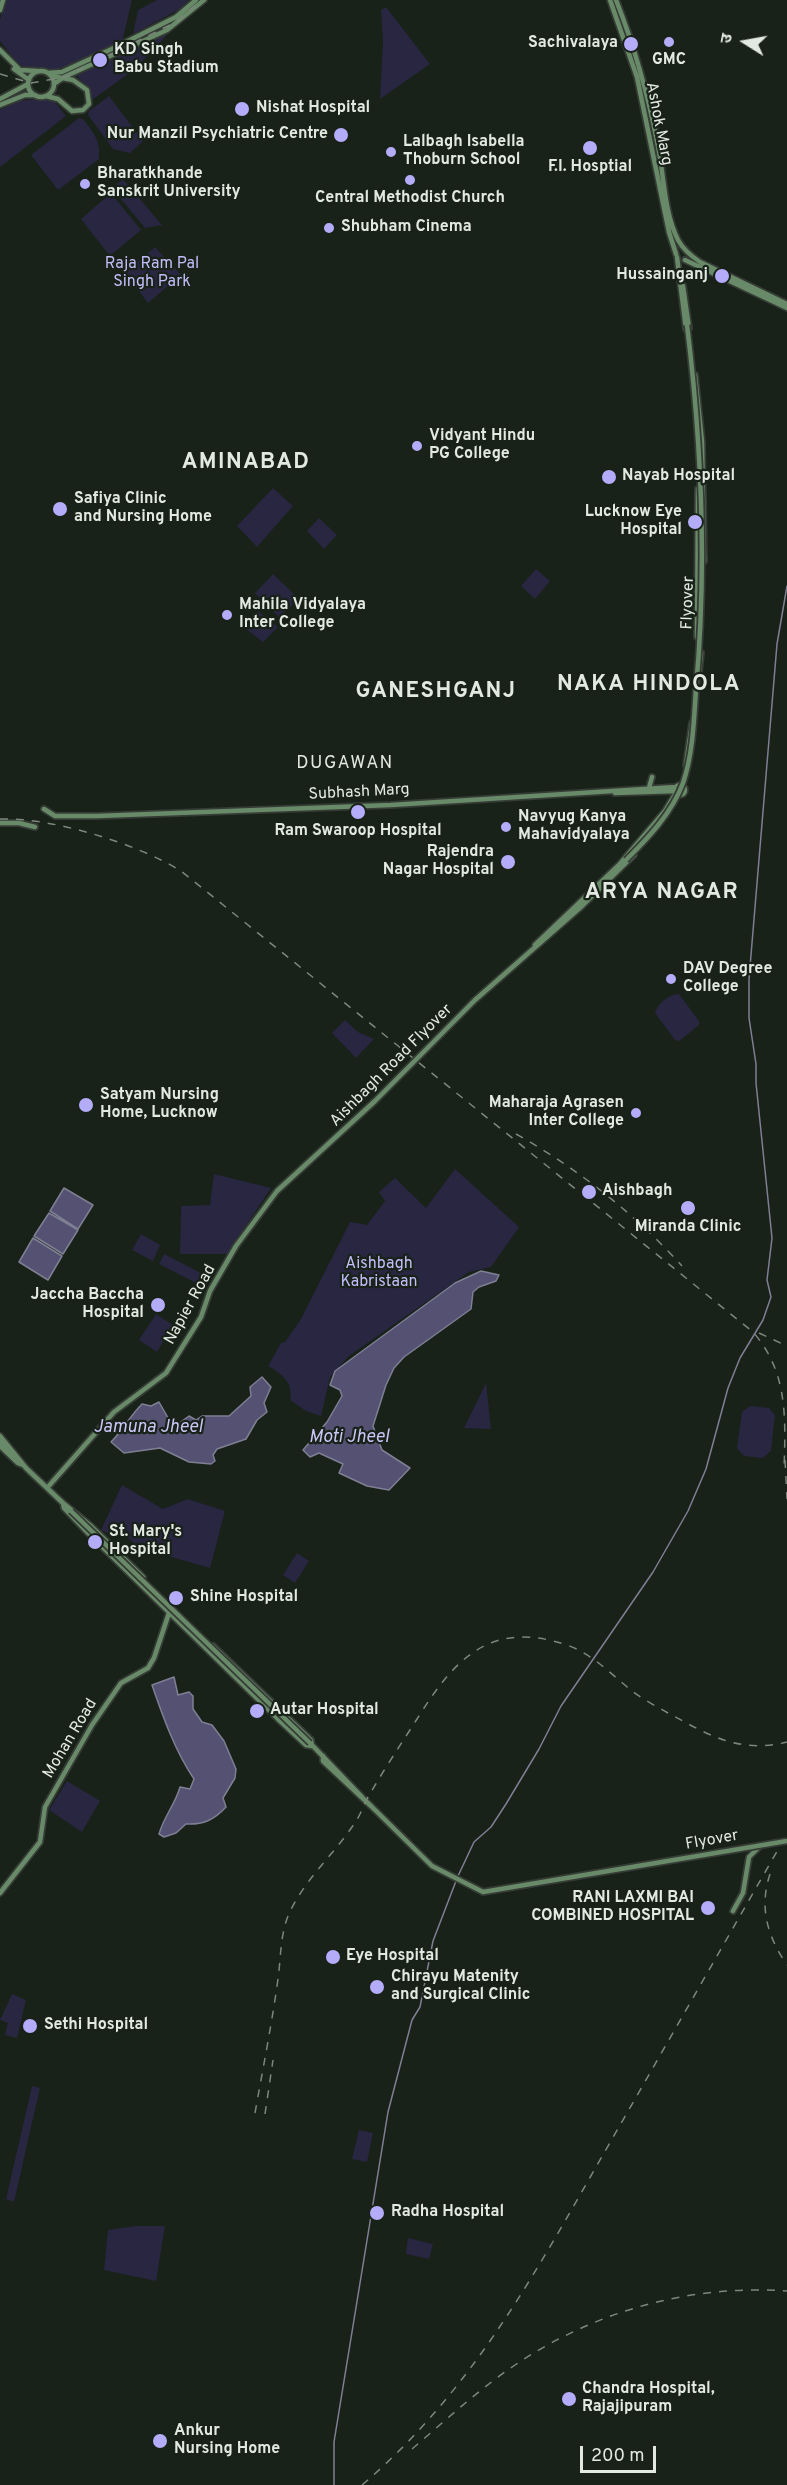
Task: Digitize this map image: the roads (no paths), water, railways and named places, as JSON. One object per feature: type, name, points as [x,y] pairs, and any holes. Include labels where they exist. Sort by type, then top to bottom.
[{"type":"main road","points":[[0,10],[3,0]]},
{"type":"main road","points":[[50,75],[62,72],[176,17],[196,0]]},
{"type":"main road","points":[[46,96],[54,84],[64,77],[167,30],[204,0]]},
{"type":"main road","name":"Ashok Marg","points":[[610,0],[637,77],[669,232],[680,258],[679,266],[687,321]]},
{"type":"main road","name":"Ashok Marg","points":[[616,0],[635,49],[649,101],[672,226],[688,254]]},
{"type":"main road","points":[[0,52],[20,70],[37,71],[73,80],[87,90],[90,98],[87,108],[72,111],[58,99],[35,95],[26,95],[0,105]]},
{"type":"main road","points":[[0,52],[29,82],[35,95]]},
{"type":"main road","points":[[0,99],[29,82],[37,71]]},
{"type":"main road","points":[[73,74],[73,80]]},
{"type":"main road","points":[[50,75],[54,84]]},
{"type":"main road","points":[[680,258],[679,249],[685,248]]},
{"type":"main road","points":[[680,258],[688,254],[786,306]]},
{"type":"main road","points":[[680,258],[786,306]]},
{"type":"main road","points":[[622,865],[648,839],[679,790],[687,760],[696,671],[699,560],[697,442],[687,321]]},
{"type":"main road","name":"Flyover","points":[[622,865],[660,822],[681,788],[686,770],[694,714],[701,597],[701,475],[700,442],[687,321]]},
{"type":"main road","points":[[649,788],[652,777]]},
{"type":"main road","name":"Subhash Marg","points":[[44,809],[64,817],[391,805],[649,788],[679,790]]},
{"type":"main road","points":[[391,805],[679,790]]},
{"type":"main road","points":[[0,823],[19,823],[34,827]]},
{"type":"main road","name":"Aishbagh Road Flyover","points":[[323,1151],[480,995],[622,865]]},
{"type":"main road","name":"Napier Road","points":[[48,1487],[121,1405],[166,1373],[201,1317],[210,1291],[255,1218],[277,1191],[323,1151]]},
{"type":"main road","points":[[0,1436],[23,1464]]},
{"type":"main road","points":[[0,1441],[311,1744]]},
{"type":"main road","points":[[0,1446],[18,1463],[23,1464]]},
{"type":"main road","points":[[63,1503],[64,1508],[88,1533],[171,1609],[299,1739],[306,1745],[311,1744]]},
{"type":"main road","name":"Mohan Road","points":[[0,1893],[40,1842],[45,1807],[92,1725],[121,1683],[148,1668],[154,1658],[171,1609]]},
{"type":"main road","name":"Flyover","points":[[311,1744],[323,1756],[323,1761],[432,1866],[483,1892],[787,1841]]},
{"type":"main road","points":[[734,1909],[743,1893],[751,1853],[757,1848],[772,1844]]},
{"type":"water","points":[[64,1188],[93,1205],[78,1229],[50,1211]]},
{"type":"water","points":[[49,1213],[78,1230],[63,1254],[34,1236]]},
{"type":"water","points":[[33,1238],[62,1256],[48,1280],[19,1262]]},
{"type":"water","name":"Moti Jheel","points":[[481,1271],[499,1275],[496,1281],[479,1287],[473,1292],[471,1309],[404,1357],[394,1368],[386,1385],[373,1426],[382,1450],[410,1468],[389,1490],[367,1486],[339,1473],[343,1464],[319,1453],[310,1457],[303,1450],[327,1422],[342,1396],[340,1390],[330,1385],[335,1371],[455,1283]]},
{"type":"water","name":"Jamuna Jheel","points":[[262,1377],[271,1387],[264,1403],[267,1412],[257,1420],[246,1439],[217,1449],[213,1455],[215,1461],[211,1464],[189,1462],[160,1448],[124,1453],[111,1442],[142,1404],[151,1406],[159,1402],[171,1423],[178,1424],[189,1416],[196,1420],[202,1416],[229,1416],[251,1396],[250,1387]]},
{"type":"water","points":[[174,1677],[178,1695],[189,1692],[193,1696],[193,1709],[202,1722],[212,1725],[224,1741],[236,1769],[235,1778],[223,1798],[226,1807],[222,1812],[198,1824],[186,1824],[176,1833],[164,1837],[159,1834],[180,1787],[190,1789],[194,1779],[175,1745],[152,1685]]},
{"type":"waterway","points":[[458,1876],[474,1842],[491,1827],[506,1804],[539,1749],[561,1706],[653,1572],[688,1511],[706,1469],[728,1388],[740,1358],[763,1320],[771,1297],[767,1280],[772,1238],[756,1064],[749,1018],[749,979],[777,644],[787,586]]},
{"type":"waterway","points":[[334,2485],[334,2442],[388,2112],[412,2020],[420,2007],[433,1941],[456,1881]]},
{"type":"railway","points":[[0,74],[31,83],[65,77],[178,21],[201,0]]},
{"type":"railway","points":[[0,819],[44,822],[94,834],[142,851],[181,871],[753,1332],[772,1362],[782,1395],[785,1430],[784,1468]]},
{"type":"railway","points":[[516,1134],[539,1147],[604,1193],[645,1228],[682,1266]]},
{"type":"railway","points":[[759,1333],[787,1346]]},
{"type":"railway","points":[[785,1460],[787,1499]]},
{"type":"railway","points":[[255,2113],[276,1996],[282,1939],[288,1916],[302,1890],[356,1821],[376,1783],[431,1698],[460,1663],[477,1650],[495,1641],[516,1637],[540,1638],[567,1645],[591,1658],[641,1697],[711,1735],[753,1746],[787,1742]]},
{"type":"railway","points":[[362,2485],[401,2449],[436,2411],[498,2330],[552,2243],[787,1834]]},
{"type":"railway","points":[[770,1874],[765,1898],[767,1921],[774,1943],[787,1965]]},
{"type":"railway","points":[[265,2114],[273,2060]]},
{"type":"railway","points":[[412,2449],[515,2365],[546,2346],[611,2316],[645,2305],[715,2292],[787,2291]]},
{"type":"place","name":"GMC","points":[[669,42]]},
{"type":"place","name":"Sachivalaya","points":[[631,44]]},
{"type":"place","name":"KD Singh Babu Stadium","points":[[100,60]]},
{"type":"place","name":"Nishat Hospital","points":[[242,109]]},
{"type":"place","name":"Nur Manzil Psychiatric Centre","points":[[341,135]]},
{"type":"place","name":"F.I. Hosptial","points":[[590,148]]},
{"type":"place","name":"Lalbagh Isabella Thoburn School","points":[[391,152]]},
{"type":"place","name":"Central Methodist Church","points":[[410,180]]},
{"type":"place","name":"Bharatkhande Sanskrit University","points":[[85,184]]},
{"type":"place","name":"Shubham Cinema","points":[[329,228]]},
{"type":"place","name":"Hussainganj","points":[[722,276]]},
{"type":"place","name":"Vidyant Hindu PG College","points":[[417,446]]},
{"type":"place","name":"Nayab Hospital","points":[[609,477]]},
{"type":"place","name":"Safiya Clinic and Nursing Home","points":[[60,509]]},
{"type":"place","name":"Lucknow Eye Hospital","points":[[695,522]]},
{"type":"place","name":"Mahila Vidyalaya Inter College","points":[[227,615]]},
{"type":"place","name":"Ram Swaroop Hospital","points":[[358,812]]},
{"type":"place","name":"Navyug Kanya Mahavidyalaya","points":[[506,827]]},
{"type":"place","name":"Rajendra Nagar Hospital","points":[[508,862]]},
{"type":"place","name":"DAV Degree College","points":[[671,979]]},
{"type":"place","name":"Satyam Nursing Home, Lucknow","points":[[86,1105]]},
{"type":"place","name":"Maharaja Agrasen Inter College","points":[[636,1113]]},
{"type":"place","name":"Aishbagh","points":[[589,1192]]},
{"type":"place","name":"Miranda Clinic","points":[[688,1208]]},
{"type":"place","name":"Jaccha Baccha Hospital","points":[[158,1305]]},
{"type":"place","name":"St. Mary's Hospital","points":[[95,1542]]},
{"type":"place","name":"Shine Hospital","points":[[176,1598]]},
{"type":"place","name":"Autar Hospital","points":[[257,1711]]},
{"type":"place","name":"RANI LAXMI BAI COMBINED HOSPITAL","points":[[708,1908]]},
{"type":"place","name":"Eye Hospital","points":[[333,1957]]},
{"type":"place","name":"Chirayu Matenity and Surgical Clinic","points":[[377,1987]]},
{"type":"place","name":"Sethi Hospital","points":[[30,2026]]},
{"type":"place","name":"Radha Hospital","points":[[377,2213]]},
{"type":"place","name":"Chandra Hospital, Rajajipuram","points":[[569,2399]]},
{"type":"place","name":"Ankur Nursing Home","points":[[160,2441]]},
{"type":"district","name":"AMINABAD","points":[[246,464]]},
{"type":"district","name":"NAKA HINDOLA","points":[[649,686]]},
{"type":"district","name":"GANESHGANJ","points":[[436,693]]},
{"type":"district","name":"DUGAWAN","points":[[345,764]]},
{"type":"district","name":"ARYA NAGAR","points":[[662,894]]},
{"type":"park label","name":"Raja Ram Pal Singh Park","points":[[152,274]]},
{"type":"park label","name":"Aishbagh Kabristaan","points":[[379,1274]]}]
